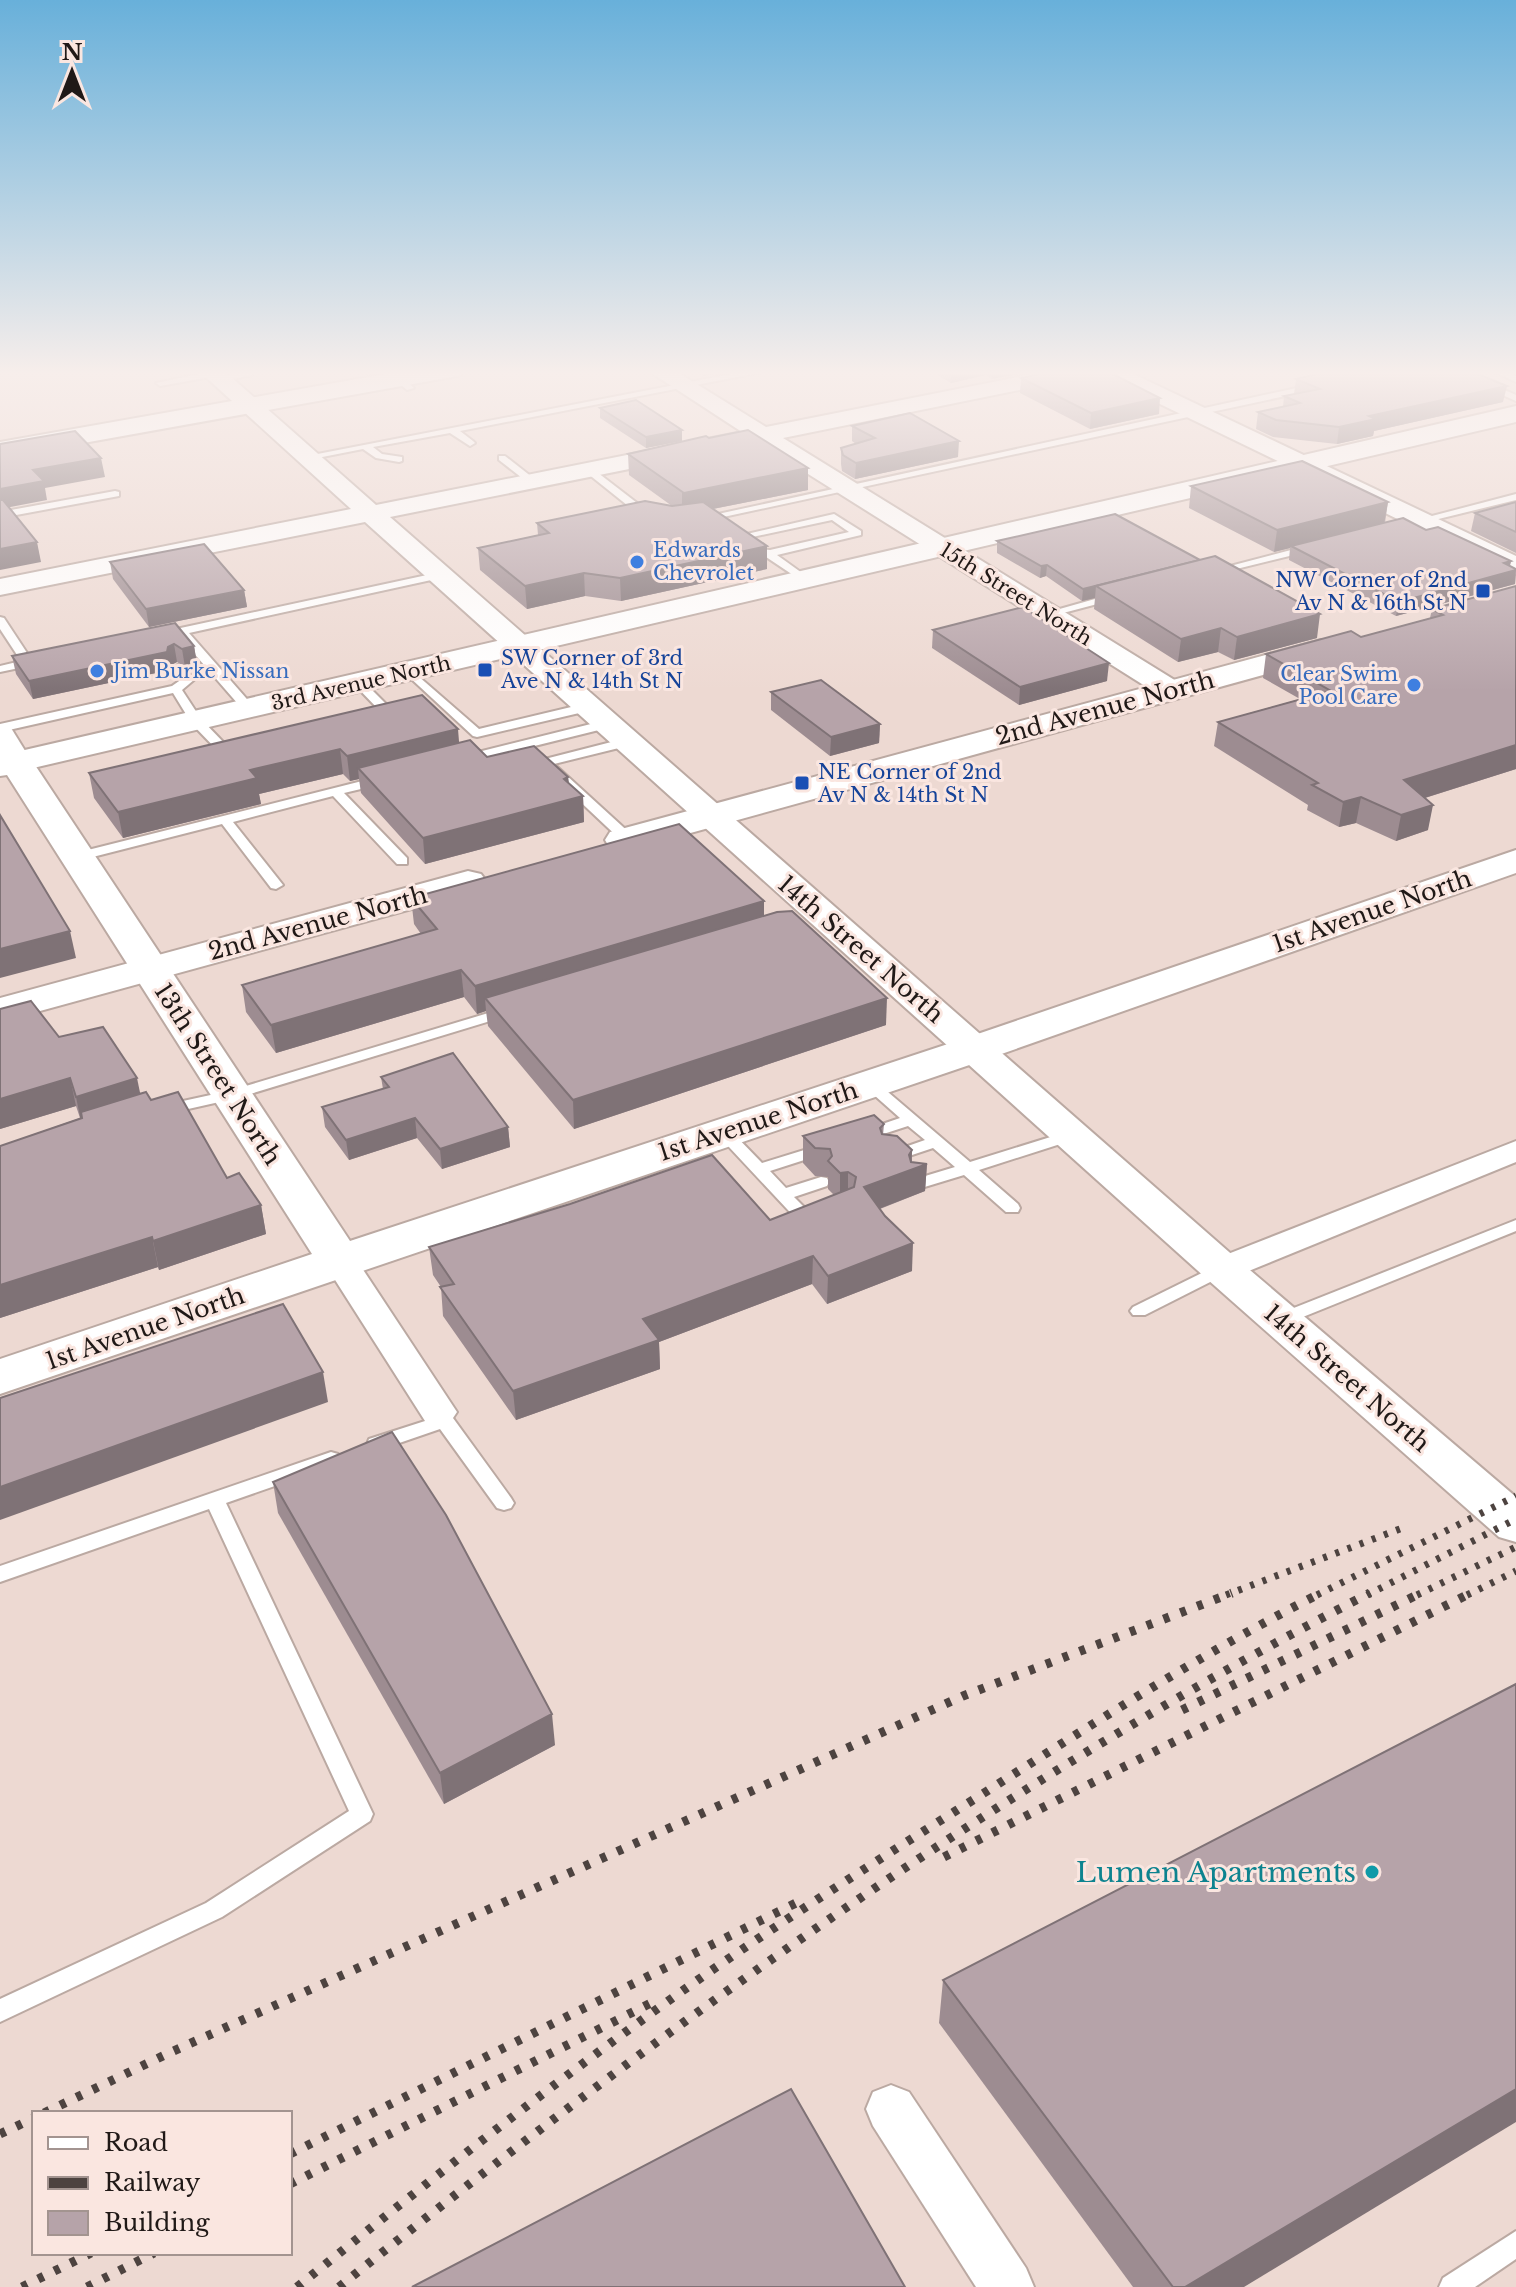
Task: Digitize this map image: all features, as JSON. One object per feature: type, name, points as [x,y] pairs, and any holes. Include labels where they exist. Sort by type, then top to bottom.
[{"type":"main road","name":"3rd Avenue North","points":[[4,748],[196,721],[1247,477]]},
{"type":"main road","name":"2nd Avenue North","points":[[612,843],[1353,640]]},
{"type":"main road","name":"13th Street North","points":[[4,748],[340,1261]]},
{"type":"main road","name":"1st Avenue North","points":[[0,1377],[975,1049],[1516,861]]},
{"type":"main road","name":"2nd Avenue North","points":[[0,1010],[505,872]]},
{"type":"street","name":"14th Street North","points":[[330,477],[710,816],[819,919],[975,1049],[1516,1524]]},
{"type":"street","points":[[0,587],[563,477]]},
{"type":"street","name":"15th Street North","points":[[828,477],[1171,690]]},
{"type":"street","points":[[1325,477],[1409,524],[1516,566]]},
{"type":"street","points":[[1222,1269],[1516,1151]]},
{"type":"street","name":"13th Street North","points":[[340,1261],[438,1412]]},
{"type":"street","points":[[891,2109],[1007,2287]]},
{"type":"lane","points":[[526,477],[534,483]]},
{"type":"lane","points":[[597,477],[651,518],[662,520]]},
{"type":"lane","points":[[684,521],[895,477]]},
{"type":"lane","points":[[0,515],[115,494]]},
{"type":"lane","points":[[1409,524],[1516,497]]},
{"type":"lane","points":[[768,554],[857,533],[834,517],[743,536],[768,554],[805,580]]},
{"type":"lane","points":[[1199,576],[1320,545]]},
{"type":"lane","points":[[152,641],[181,631],[441,575]]},
{"type":"lane","points":[[1048,614],[1124,595]]},
{"type":"lane","points":[[0,620],[28,663]]},
{"type":"lane","points":[[181,631],[249,709]]},
{"type":"lane","points":[[0,669],[43,660]]},
{"type":"lane","points":[[4,748],[176,689],[189,679],[178,668]]},
{"type":"lane","points":[[410,672],[477,733],[607,724]]},
{"type":"lane","points":[[357,719],[387,712],[359,683]]},
{"type":"lane","points":[[176,689],[196,721],[224,750],[254,743]]},
{"type":"lane","points":[[453,762],[607,724]]},
{"type":"lane","points":[[607,724],[545,763],[612,843]]},
{"type":"lane","points":[[77,857],[395,777]]},
{"type":"lane","points":[[336,792],[402,861]]},
{"type":"lane","points":[[225,820],[276,885]]},
{"type":"lane","points":[[151,1112],[232,1095],[514,1009]]},
{"type":"lane","points":[[870,1084],[1012,1208]]},
{"type":"lane","points":[[757,1170],[912,1119]]},
{"type":"lane","points":[[723,1132],[807,1220],[833,1212]]},
{"type":"lane","points":[[918,1184],[1073,1135]]},
{"type":"lane","points":[[889,1157],[937,1141]]},
{"type":"lane","points":[[782,1195],[821,1182]]},
{"type":"lane","points":[[1281,1320],[1516,1225]]},
{"type":"lane","points":[[1139,1311],[1222,1269]]},
{"type":"lane","points":[[0,1574],[433,1425],[438,1412]]},
{"type":"lane","points":[[438,1412],[504,1503]]},
{"type":"lane","points":[[0,2011],[214,1910],[362,1814],[214,1498]]},
{"type":"lane","points":[[1452,2287],[1516,2244]]},
{"type":"building","points":[[0,477],[40,477],[44,481],[0,489]]},
{"type":"building","points":[[661,477],[765,477],[684,493]]},
{"type":"building","points":[[1232,477],[1335,477],[1388,502],[1277,530],[1191,486]]},
{"type":"building","points":[[0,500],[3,500],[37,542],[0,549]]},
{"type":"building","points":[[645,501],[672,506],[703,502],[767,546],[620,578],[584,573],[525,586],[478,548],[549,533],[537,523]]},
{"type":"building","points":[[1516,502],[1516,532],[1475,513]]},
{"type":"building","points":[[1115,514],[1200,560],[1083,589],[1047,565],[1041,566],[997,541]]},
{"type":"building","points":[[1403,518],[1426,530],[1438,527],[1511,561],[1504,563],[1516,570],[1399,602],[1291,546]]},
{"type":"building","points":[[204,544],[244,590],[146,609],[110,562]]},
{"type":"building","points":[[1215,556],[1320,614],[1237,637],[1221,628],[1181,639],[1096,586]]},
{"type":"building","points":[[1516,586],[1516,745],[1404,780],[1433,805],[1401,815],[1361,797],[1343,802],[1312,785],[1318,783],[1218,722],[1331,691],[1266,654],[1351,631],[1361,637],[1443,615],[1432,609]]},
{"type":"building","points":[[1023,607],[1109,663],[1020,687],[933,630]]},
{"type":"building","points":[[175,623],[194,646],[182,649],[174,644],[168,647],[167,652],[29,681],[12,656]]},
{"type":"building","points":[[821,680],[880,724],[831,737],[771,692]]},
{"type":"building","points":[[422,695],[458,729],[347,756],[340,749],[250,770],[257,778],[118,812],[89,773]]},
{"type":"building","points":[[470,740],[487,757],[534,746],[568,777],[564,779],[583,796],[423,838],[358,768]]},
{"type":"building","points":[[0,815],[70,931],[0,949]]},
{"type":"building","points":[[679,824],[764,901],[475,986],[461,970],[271,1025],[242,985],[437,929],[411,898]]},
{"type":"building","points":[[792,911],[887,998],[573,1100],[485,998],[777,912]]},
{"type":"building","points":[[31,1001],[59,1037],[103,1027],[137,1078],[76,1097],[70,1078],[0,1099],[0,1009]]},
{"type":"building","points":[[453,1053],[508,1127],[440,1149],[415,1118],[346,1140],[322,1107],[389,1087],[381,1077]]},
{"type":"building","points":[[146,1092],[151,1100],[178,1092],[227,1178],[239,1173],[261,1205],[153,1241],[152,1237],[0,1285],[0,1146],[82,1118],[81,1112]]},
{"type":"building","points":[[874,1115],[884,1124],[880,1128],[882,1134],[897,1136],[912,1150],[909,1155],[911,1162],[927,1164],[864,1187],[885,1216],[913,1243],[828,1276],[813,1256],[643,1319],[659,1340],[513,1391],[440,1287],[454,1284],[429,1247],[570,1204],[712,1155],[770,1220],[854,1187],[856,1177],[848,1172],[840,1173],[828,1161],[832,1156],[830,1149],[815,1148],[803,1136]]},
{"type":"building","points":[[283,1304],[323,1372],[0,1487],[0,1398]]},
{"type":"building","points":[[392,1432],[446,1515],[552,1714],[440,1773],[273,1482]]},
{"type":"building","name":"Lumen Apartments","points":[[1516,1684],[1516,2089],[1185,2287],[1173,2287],[943,1980]]},
{"type":"building","points":[[791,2089],[905,2287],[412,2287]]},
{"type":"railway","points":[[1321,1593],[1516,1496]]},
{"type":"railway","points":[[1367,1595],[1516,1519]]},
{"type":"railway","points":[[1226,1595],[1405,1527]]},
{"type":"railway","points":[[1417,1595],[1516,1547]]},
{"type":"railway","points":[[1467,1595],[1516,1571]]},
{"type":"railway","points":[[48,2111],[169,2053],[963,1696],[1232,1593]]},
{"type":"railway","points":[[297,2287],[548,2090],[737,1953],[1108,1715],[1234,1639],[1321,1593]]},
{"type":"railway","points":[[1317,1595],[1321,1593]]},
{"type":"railway","points":[[339,2287],[584,2096],[837,1914],[967,1827],[1099,1745],[1233,1666],[1370,1593]]},
{"type":"railway","points":[[1182,1710],[1421,1593]]},
{"type":"railway","points":[[1467,1595],[1471,1593]]},
{"type":"railway","points":[[944,1857],[1467,1595]]},
{"type":"railway","points":[[292,2153],[802,1900]]},
{"type":"railway","points":[[292,2183],[657,2000]]},
{"type":"railway","points":[[0,2134],[32,2119]]},
{"type":"railway","points":[[22,2287],[87,2255]]},
{"type":"railway","points":[[87,2287],[150,2255]]},
{"type":"place","name":"Edwards Chevrolet","points":[[637,562]]},
{"type":"place","name":"NW Corner of 2nd Av N & 16th St N","points":[[1483,591]]},
{"type":"place","name":"SW Corner of 3rd Ave N & 14th St N","points":[[485,670]]},
{"type":"place","name":"Jim Burke Nissan","points":[[97,671]]},
{"type":"place","name":"Clear Swim Pool Care","points":[[1414,685]]},
{"type":"place","name":"NE Corner of 2nd Av N & 14th St N","points":[[802,783]]},
{"type":"place","name":"Lumen Apartments","points":[[1372,1872]]}]
